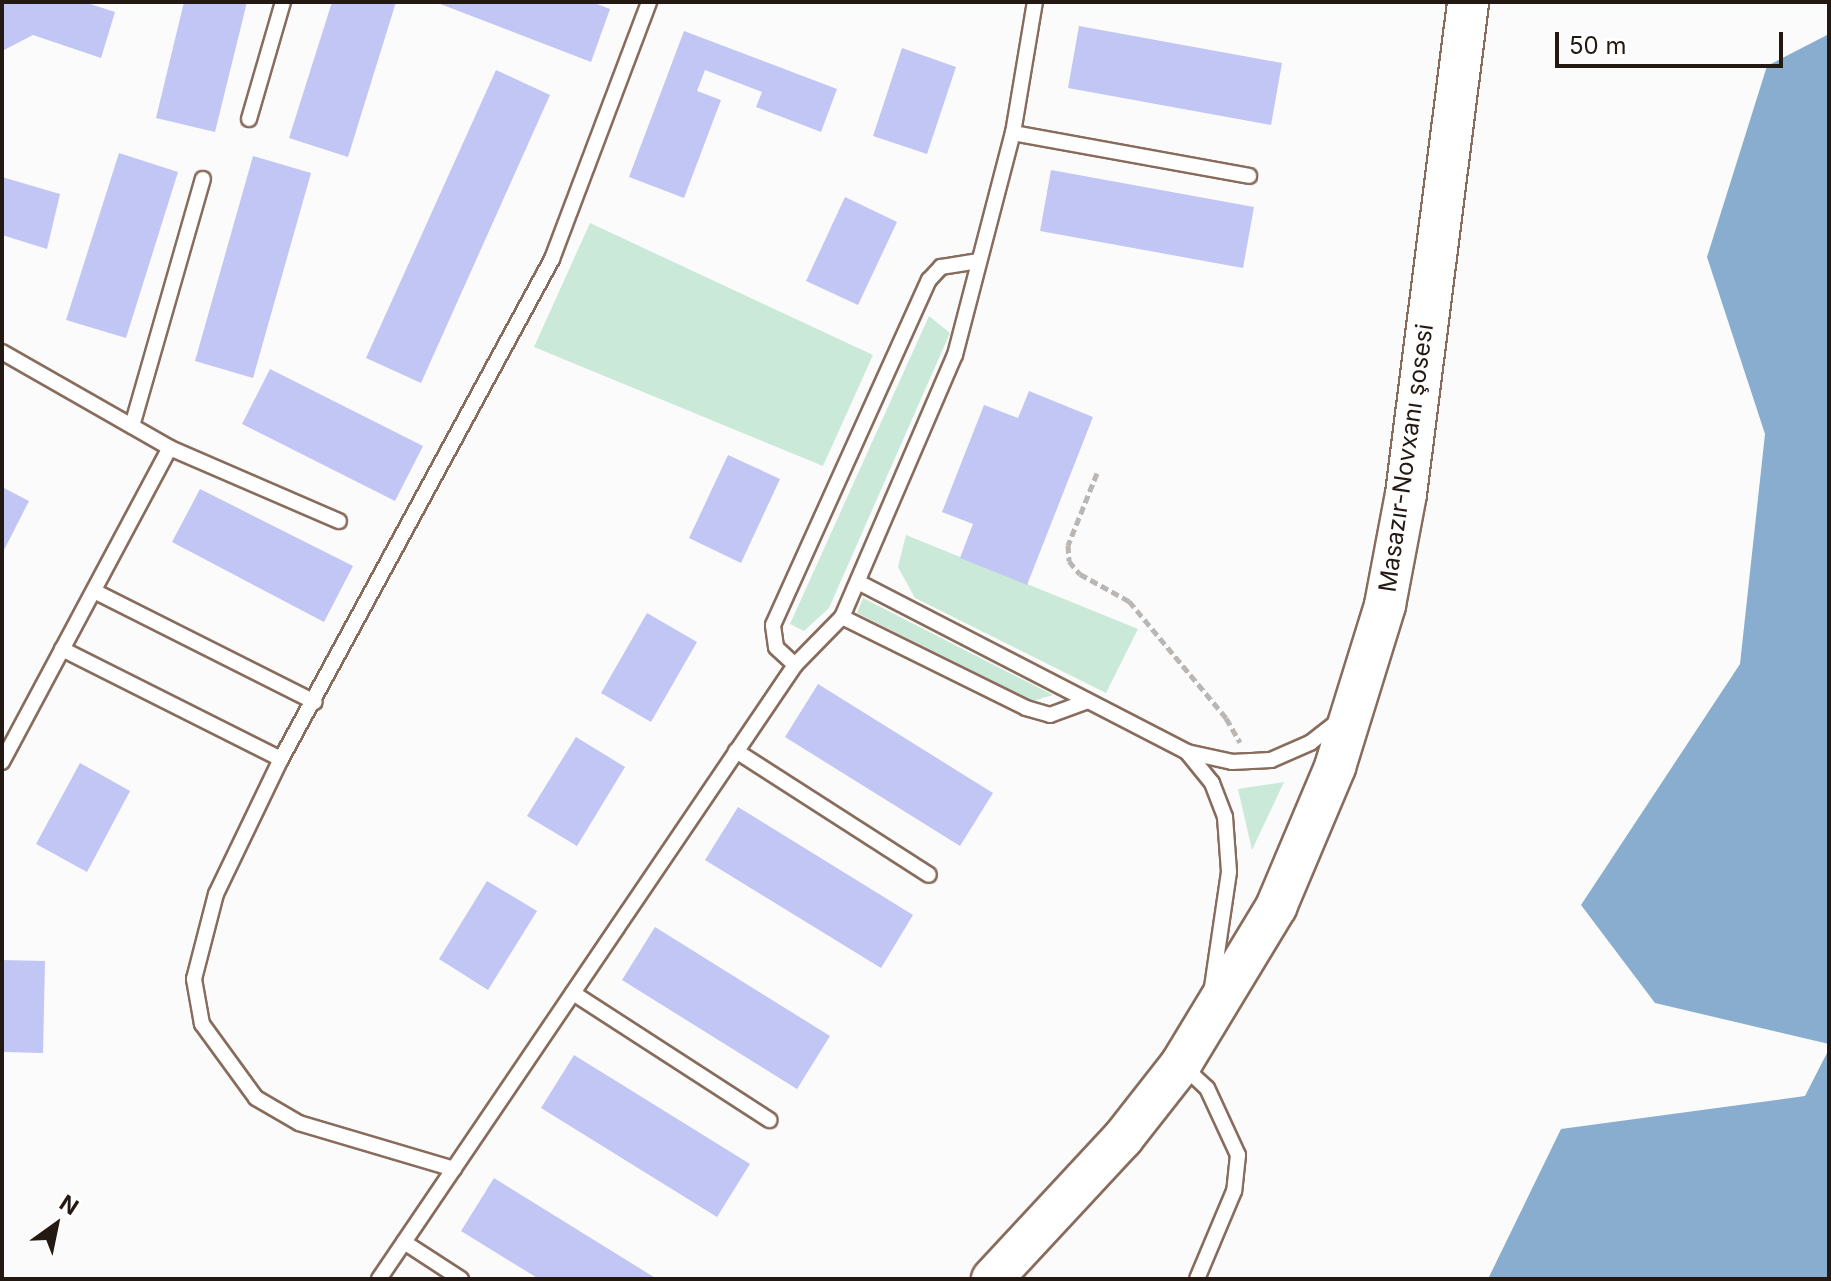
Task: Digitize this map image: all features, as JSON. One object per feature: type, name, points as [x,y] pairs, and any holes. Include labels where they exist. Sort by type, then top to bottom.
[{"type":"main road","name":"Masazır-Novxanı şosesi","points":[[992,1279],[1123,1138],[1181,1064],[1207,1024],[1276,907],[1358,705],[1406,494],[1468,2]]},
{"type":"lane","points":[[249,119],[283,2]]},
{"type":"lane","points":[[454,1169],[299,1123],[256,1098],[202,1024],[194,979],[216,894],[281,759],[315,702],[552,259],[649,2]]},
{"type":"lane","points":[[379,1279],[795,665],[842,617],[955,355],[971,301],[977,261],[1013,133],[1035,2]]},
{"type":"lane","points":[[1013,133],[1249,176]]},
{"type":"lane","points":[[132,426],[203,179]]},
{"type":"lane","points":[[795,665],[776,647],[773,625],[929,280],[941,267],[977,261]]},
{"type":"lane","points":[[2,352],[170,448],[339,521]]},
{"type":"lane","points":[[2,762],[170,448]]},
{"type":"lane","points":[[858,582],[1187,752],[1247,761],[1271,760],[1310,743],[1358,705]]},
{"type":"lane","points":[[94,591],[315,702]]},
{"type":"lane","points":[[842,617],[1026,708],[1050,715],[1088,701]]},
{"type":"lane","points":[[62,649],[281,759]]},
{"type":"lane","points":[[736,751],[929,875]]},
{"type":"lane","points":[[1187,752],[1212,783],[1225,817],[1229,872],[1207,1024]]},
{"type":"lane","points":[[573,993],[769,1120]]},
{"type":"lane","points":[[1181,1064],[1207,1088],[1238,1155],[1234,1191],[1197,1279]]},
{"type":"lane","points":[[404,1242],[461,1279]]},
{"type":"path","points":[[1097,473],[1068,545],[1069,561],[1080,574],[1129,601],[1226,718],[1247,761]]},
{"type":"green space","points":[[590,223],[873,355],[823,466],[534,347]]},
{"type":"green space","points":[[929,316],[950,333],[829,608],[804,631],[790,624]]},
{"type":"green space","points":[[906,535],[1138,629],[1106,693],[915,598],[898,567]]},
{"type":"green space","points":[[863,598],[1053,695],[1033,701],[857,613]]},
{"type":"green space","points":[[1284,782],[1252,850],[1238,789]]},
{"type":"water","points":[[1829,34],[1829,1044],[1655,1003],[1581,905],[1740,664],[1765,434],[1707,257],[1767,66]]},
{"type":"water","points":[[1829,1049],[1829,1279],[1488,1279],[1561,1129],[1805,1096]]},
{"type":"building","points":[[2,2],[84,2],[115,12],[101,58],[33,35],[2,51]]},
{"type":"building","points":[[184,2],[247,2],[215,132],[156,118]]},
{"type":"building","points":[[332,2],[396,2],[348,157],[289,138]]},
{"type":"building","points":[[435,2],[592,2],[610,9],[591,62]]},
{"type":"building","points":[[1079,26],[1282,63],[1271,125],[1068,88]]},
{"type":"building","points":[[684,31],[837,89],[821,132],[756,107],[762,92],[705,70],[697,91],[721,100],[684,198],[629,177]]},
{"type":"building","points":[[902,48],[956,67],[927,154],[873,136]]},
{"type":"building","points":[[496,70],[550,95],[421,383],[366,358]]},
{"type":"building","points":[[119,153],[178,172],[126,338],[66,320]]},
{"type":"building","points":[[253,156],[311,173],[253,378],[195,361]]},
{"type":"building","points":[[1051,170],[1254,207],[1243,268],[1040,231]]},
{"type":"building","points":[[2,177],[60,194],[47,249],[2,235]]},
{"type":"building","points":[[845,197],[897,222],[858,305],[806,281]]},
{"type":"building","points":[[270,369],[423,446],[395,501],[242,424]]},
{"type":"building","points":[[1029,391],[1093,417],[1027,585],[960,558],[973,524],[942,512],[984,405],[1018,418]]},
{"type":"building","points":[[728,455],[780,479],[741,563],[689,538]]},
{"type":"building","points":[[2,487],[29,501],[2,554]]},
{"type":"building","points":[[200,489],[353,566],[324,622],[172,542]]},
{"type":"building","points":[[647,613],[697,642],[651,722],[601,693]]},
{"type":"building","points":[[818,684],[993,793],[960,846],[785,737]]},
{"type":"building","points":[[576,737],[625,767],[577,846],[527,816]]},
{"type":"building","points":[[80,763],[130,791],[87,872],[36,844]]},
{"type":"building","points":[[738,807],[913,915],[881,968],[705,860]]},
{"type":"building","points":[[487,881],[537,911],[488,990],[439,959]]},
{"type":"building","points":[[655,927],[830,1036],[797,1089],[622,980]]},
{"type":"building","points":[[2,960],[45,961],[43,1053],[2,1052]]},
{"type":"building","points":[[574,1055],[750,1164],[717,1217],[541,1108]]},
{"type":"building","points":[[494,1178],[657,1279],[539,1279],[461,1231]]}]
